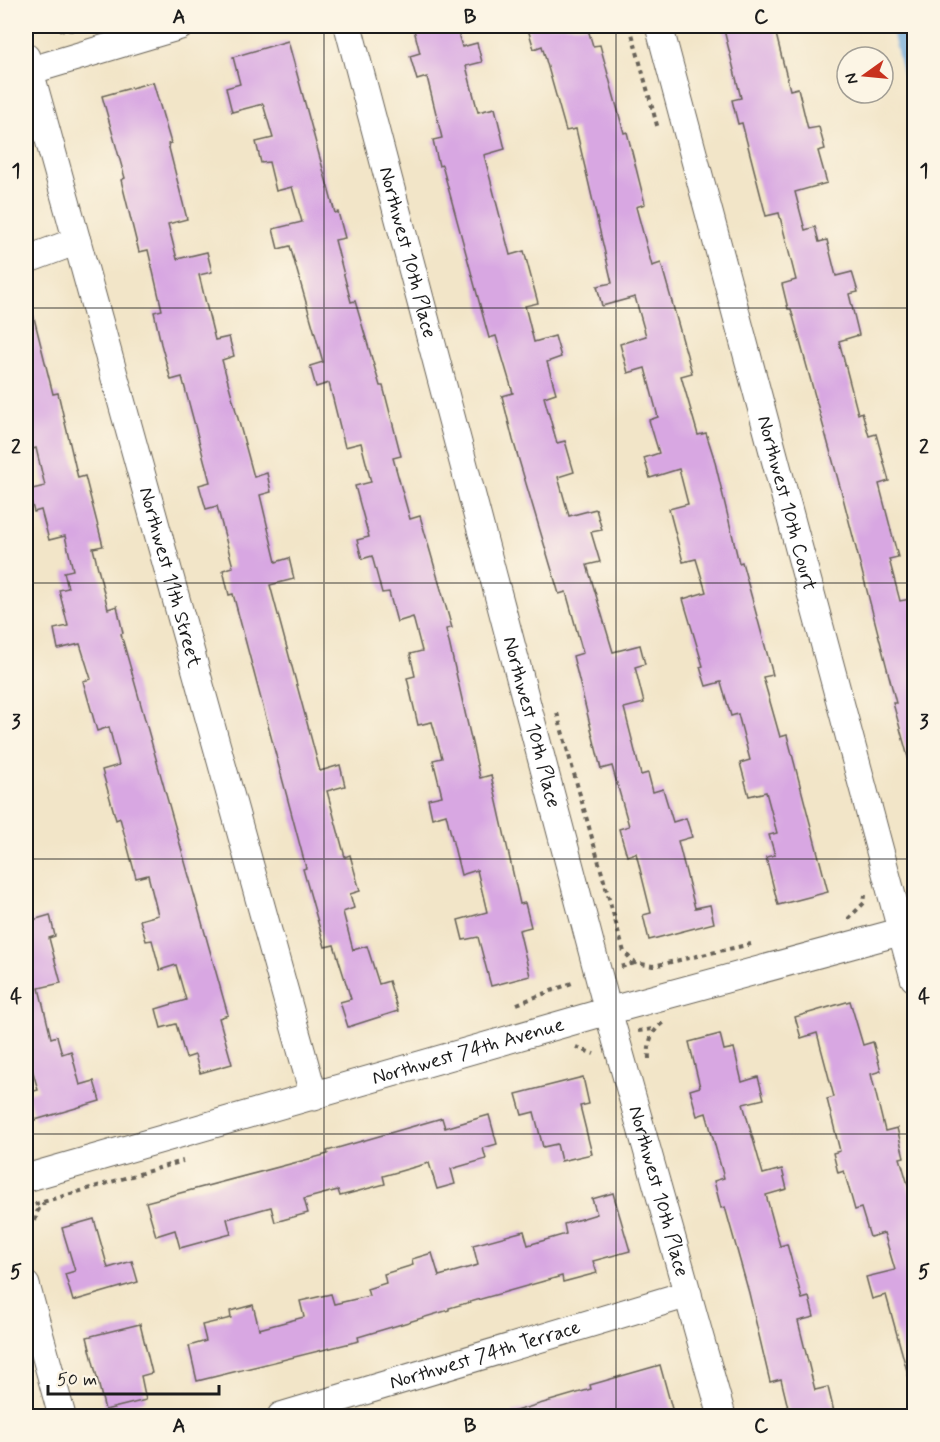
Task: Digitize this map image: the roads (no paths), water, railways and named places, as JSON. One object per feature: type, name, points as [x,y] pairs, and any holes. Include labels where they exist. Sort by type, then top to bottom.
[{"type":"street","points":[[27,64],[180,26]]},
{"type":"street","name":"Northwest 10th Place","points":[[348,26],[608,1011],[722,1416]]},
{"type":"street","name":"Northwest 10th Court","points":[[659,26],[908,930],[915,978]]},
{"type":"street","name":"Northwest 11th Street","points":[[27,64],[314,1097]]},
{"type":"street","points":[[26,260],[77,241]]},
{"type":"street","name":"Northwest 74th Avenue","points":[[26,1178],[608,1011],[908,930]]},
{"type":"street","points":[[26,1285],[62,1416]]},
{"type":"street","name":"Northwest 74th Terrace","points":[[281,1416],[688,1294]]},
{"type":"waterway","points":[[903,26],[914,71]]}]
